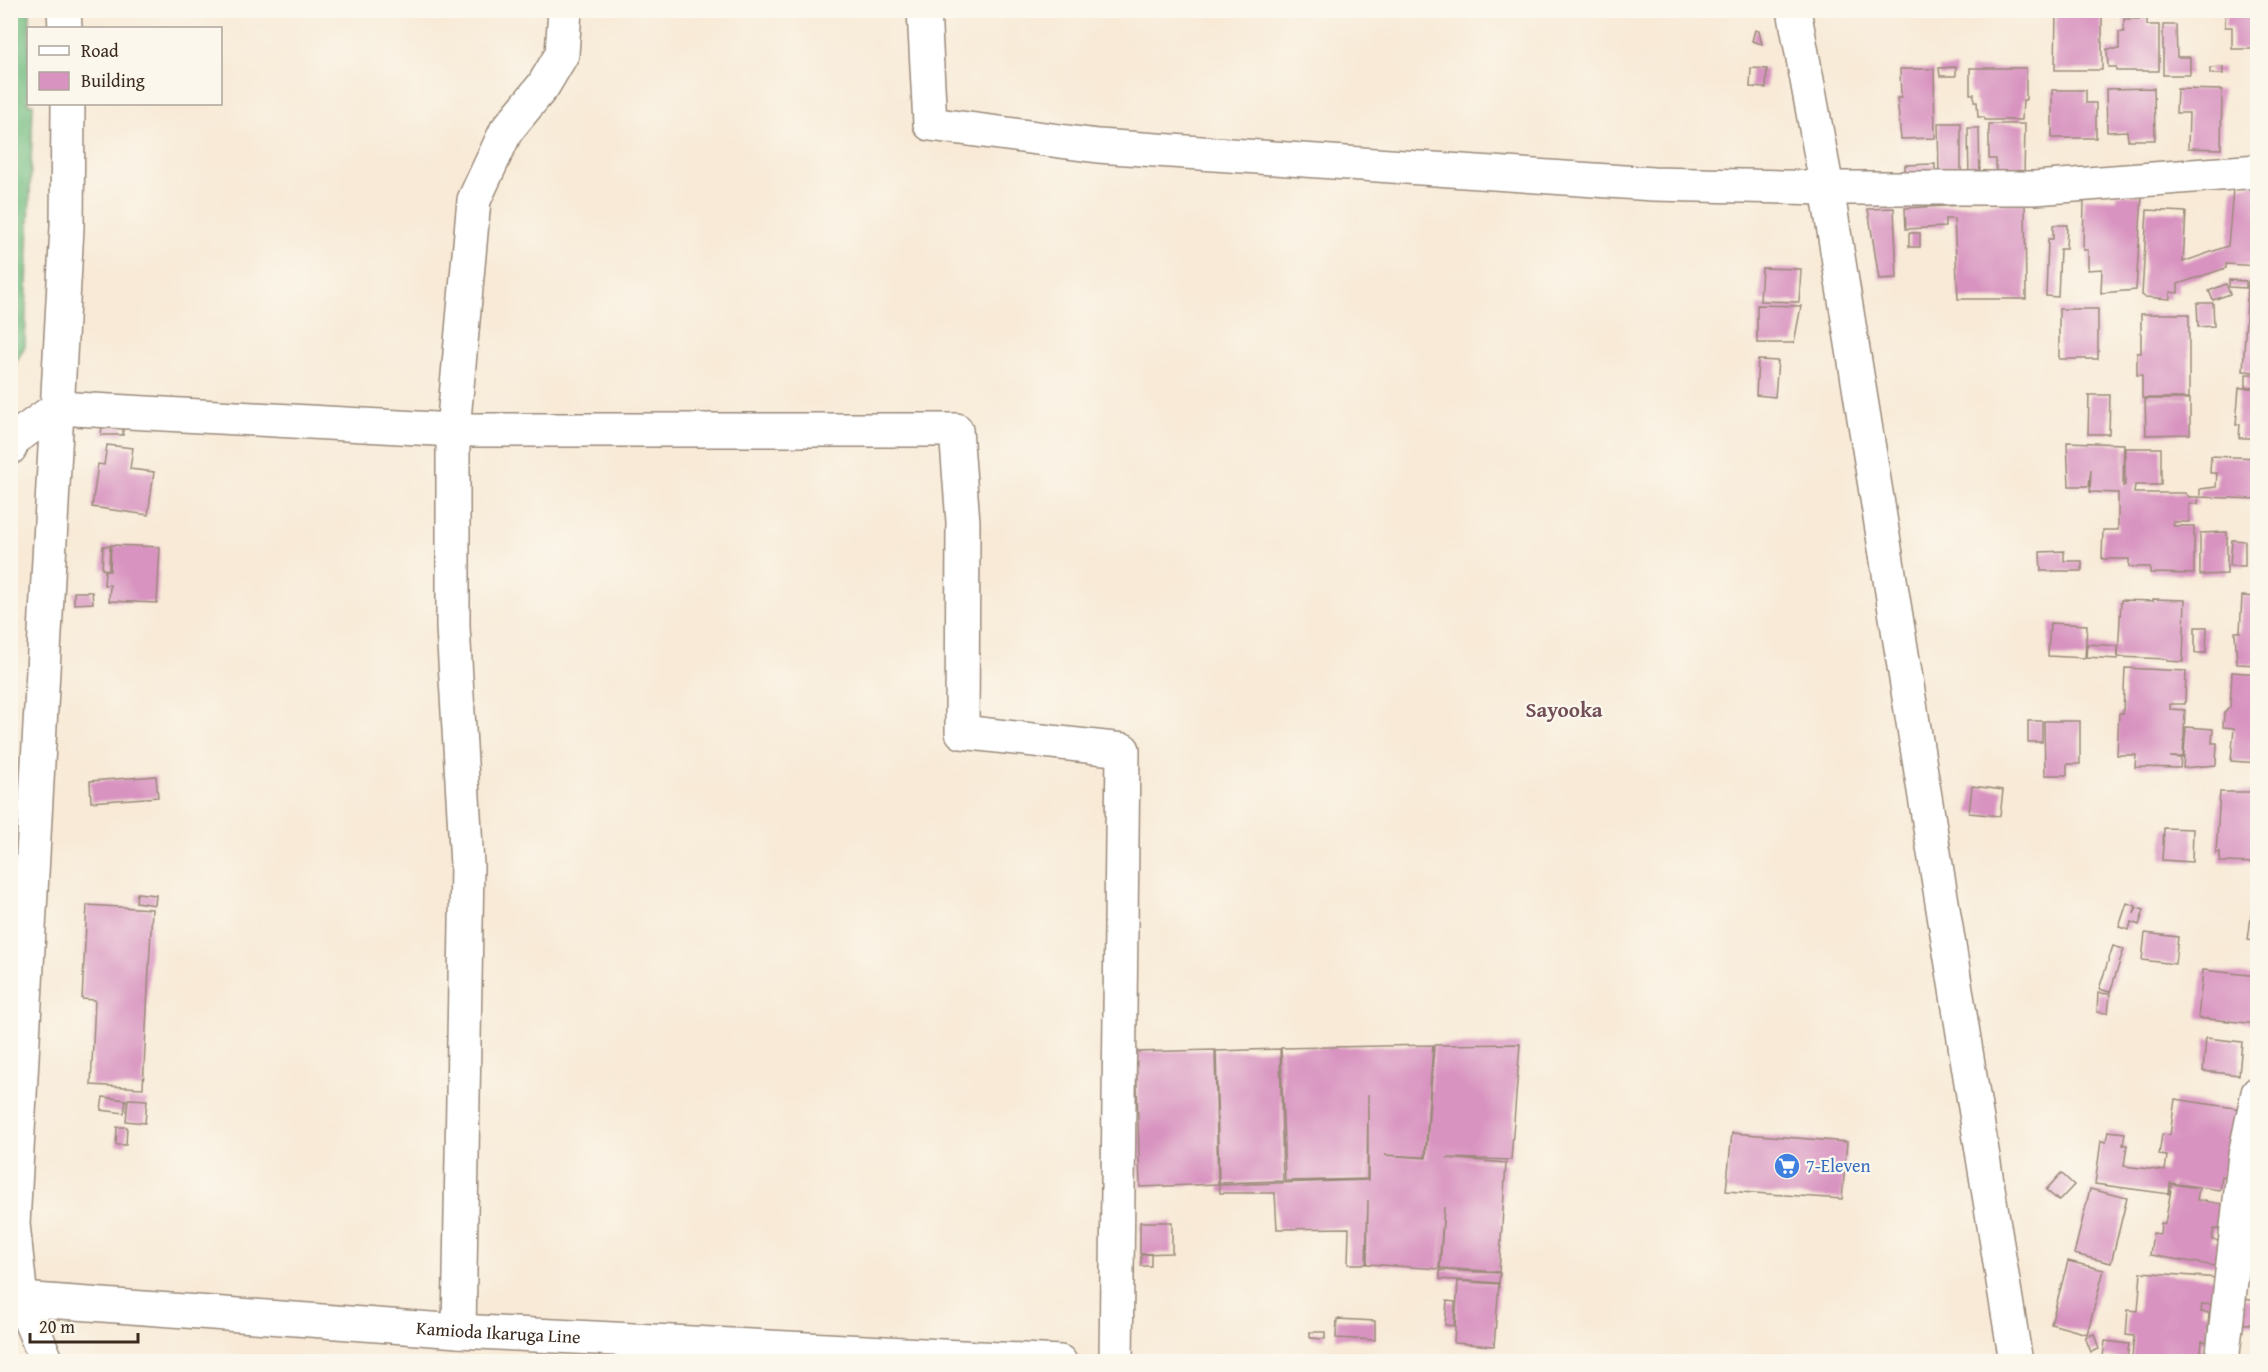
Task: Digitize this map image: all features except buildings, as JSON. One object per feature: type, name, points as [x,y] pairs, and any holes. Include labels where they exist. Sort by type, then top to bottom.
[{"type":"street","points":[[64,10],[65,27]]},
{"type":"street","points":[[459,1331],[467,865],[453,627],[453,430],[474,200],[506,131],[543,86],[562,54],[565,10]]},
{"type":"street","points":[[924,10],[930,124],[1098,146],[1653,184],[1827,188],[2035,188],[2258,171]]},
{"type":"street","points":[[1794,10],[1827,188],[2016,1362]]},
{"type":"street","points":[[47,1362],[16,1300],[13,1224],[67,227],[68,105]]},
{"type":"street","points":[[10,448],[14,439],[57,408],[453,430],[956,430],[963,522],[962,732],[1123,750],[1116,1362]]},
{"type":"street","points":[[2222,1362],[2245,1155],[2258,1092]]},
{"type":"street","name":"Kamioda Ikaruga Line","points":[[16,1300],[459,1331],[1060,1362]]},
{"type":"green space","points":[[11,10],[30,11],[30,27],[27,27],[27,105],[33,105],[25,346],[11,372]]},
{"type":"place","name":"7-Eleven","points":[[1787,1166]]},
{"type":"district","name":"Sayooka","points":[[1564,710]]}]
